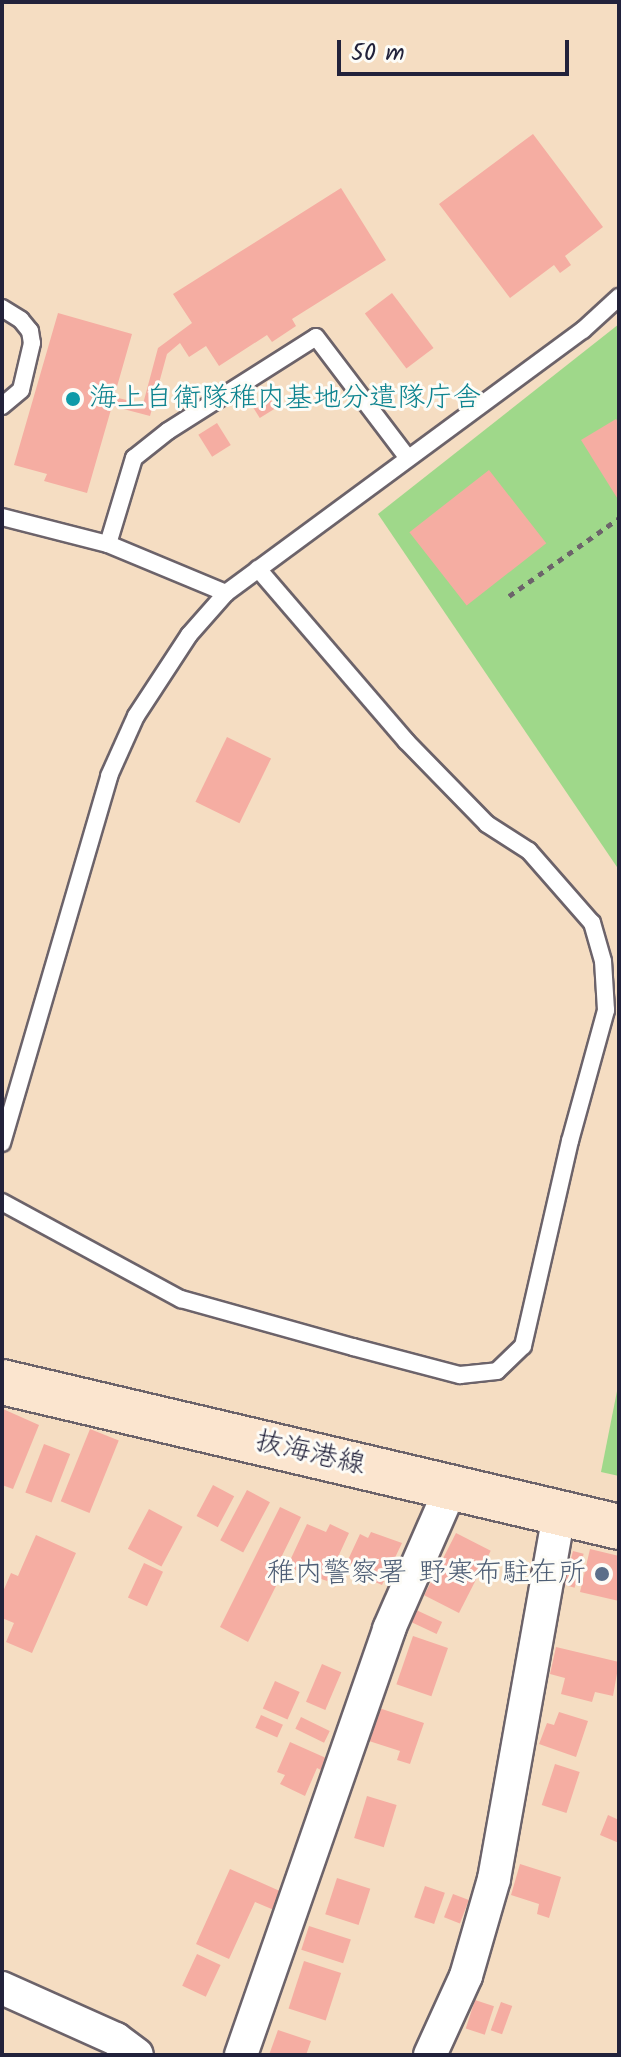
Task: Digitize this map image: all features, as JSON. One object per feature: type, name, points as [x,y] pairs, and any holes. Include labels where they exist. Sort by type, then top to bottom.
[{"type":"main road","name":"抜海港線","points":[[2,1382],[619,1527]]},
{"type":"street","points":[[241,2055],[389,1629],[451,1488]]},
{"type":"street","points":[[430,2055],[466,1976],[494,1879],[559,1513]]},
{"type":"street","points":[[2,1988],[116,2039],[137,2055]]},
{"type":"lane","points":[[2,1143],[109,776],[136,716],[189,635],[226,593],[583,330],[619,297]]},
{"type":"lane","points":[[2,308],[21,320],[30,331],[32,343],[21,390],[2,406]]},
{"type":"lane","points":[[108,544],[134,458],[168,431],[316,337],[408,458]]},
{"type":"lane","points":[[2,517],[108,544],[226,593]]},
{"type":"lane","points":[[2,1202],[181,1299],[353,1347],[460,1375],[497,1371],[523,1346],[570,1141],[606,1010],[603,961],[592,923],[529,851],[487,824],[406,741],[258,569]]},
{"type":"path","points":[[509,596],[619,518]]},
{"type":"green space","points":[[619,324],[619,870],[378,514]]},
{"type":"green space","points":[[619,1381],[619,1476],[601,1472]]},
{"type":"building","points":[[533,134],[603,227],[565,256],[571,265],[560,273],[554,265],[510,298],[439,204]]},
{"type":"building","points":[[341,188],[386,260],[292,319],[296,326],[272,342],[267,335],[219,366],[206,346],[189,357],[180,343],[167,354],[150,416],[112,406],[87,493],[44,481],[47,474],[14,465],[58,313],[132,334],[114,397],[143,404],[158,348],[192,323],[173,294]]},
{"type":"building","points":[[392,293],[434,348],[406,369],[365,313]]},
{"type":"building","points":[[269,397],[276,408],[260,418],[253,407]]},
{"type":"building","points":[[616,419],[619,424],[619,501],[581,440]]},
{"type":"building","points":[[217,423],[231,445],[212,457],[198,435]]},
{"type":"building","points":[[489,470],[546,543],[467,605],[409,532]]},
{"type":"building","points":[[227,737],[271,758],[239,823],[195,802]]},
{"type":"building","points":[[3,1409],[39,1425],[13,1489],[2,1485]]},
{"type":"building","points":[[90,1429],[119,1441],[90,1513],[61,1501]]},
{"type":"building","points":[[44,1444],[70,1454],[52,1503],[25,1493]]},
{"type":"building","points":[[213,1485],[234,1496],[218,1527],[197,1516]]},
{"type":"building","points":[[247,1490],[270,1502],[243,1553],[220,1540]]},
{"type":"building","points":[[280,1507],[301,1517],[275,1570],[282,1574],[248,1642],[220,1627]]},
{"type":"building","points":[[149,1509],[183,1527],[161,1567],[128,1549]]},
{"type":"building","points":[[307,1524],[326,1532],[330,1524],[349,1533],[327,1581],[287,1567]]},
{"type":"building","points":[[371,1532],[402,1543],[382,1585],[366,1578],[369,1572],[347,1562],[360,1534],[368,1538]]},
{"type":"building","points":[[456,1533],[491,1551],[459,1613],[424,1595]]},
{"type":"building","points":[[36,1535],[76,1553],[32,1653],[6,1642],[14,1623],[2,1618],[2,1594],[11,1573],[18,1576]]},
{"type":"building","name":"稚内警察署 野寒布駐在所","points":[[590,1549],[619,1556],[619,1601],[580,1592]]},
{"type":"building","points":[[573,1551],[584,1554],[575,1588],[564,1585]]},
{"type":"building","points":[[144,1563],[163,1572],[147,1606],[128,1597]]},
{"type":"building","points":[[414,1609],[442,1622],[437,1634],[409,1621]]},
{"type":"building","points":[[413,1636],[448,1648],[431,1696],[396,1684]]},
{"type":"building","points":[[556,1647],[619,1662],[613,1696],[595,1692],[592,1702],[561,1694],[565,1678],[550,1674]]},
{"type":"building","points":[[322,1664],[341,1672],[325,1710],[306,1702]]},
{"type":"building","points":[[275,1681],[300,1692],[287,1719],[263,1708]]},
{"type":"building","points":[[379,1708],[424,1723],[410,1764],[397,1760],[400,1751],[369,1741]]},
{"type":"building","points":[[559,1712],[588,1721],[576,1757],[539,1744],[547,1723],[554,1725]]},
{"type":"building","points":[[261,1715],[283,1725],[277,1738],[255,1728]]},
{"type":"building","points":[[301,1717],[330,1731],[324,1743],[295,1729]]},
{"type":"building","points":[[290,1742],[326,1758],[321,1770],[317,1768],[305,1796],[280,1784],[285,1775],[277,1772]]},
{"type":"building","points":[[555,1764],[580,1772],[566,1813],[542,1805]]},
{"type":"building","points":[[367,1796],[397,1805],[384,1847],[354,1838]]},
{"type":"building","points":[[608,1815],[619,1820],[619,1843],[600,1835]]},
{"type":"building","points":[[520,1864],[561,1877],[549,1918],[537,1914],[539,1904],[511,1895]]},
{"type":"building","points":[[230,1869],[282,1892],[274,1910],[255,1902],[229,1959],[196,1944]]},
{"type":"building","points":[[337,1878],[370,1889],[359,1925],[325,1914]]},
{"type":"building","points":[[425,1886],[445,1893],[434,1924],[414,1917]]},
{"type":"building","points":[[453,1894],[469,1900],[460,1923],[444,1917]]},
{"type":"building","points":[[309,1926],[351,1940],[343,1963],[301,1950]]},
{"type":"building","points":[[197,1954],[221,1965],[206,1997],[182,1986]]},
{"type":"building","points":[[304,1961],[341,1973],[326,2021],[289,2009]]},
{"type":"building","points":[[475,2000],[494,2006],[485,2035],[466,2029]]},
{"type":"building","points":[[501,2002],[512,2006],[502,2034],[491,2030]]},
{"type":"building","points":[[278,2030],[311,2041],[306,2055],[269,2055]]},
{"type":"place","name":"海上自衛隊稚内基地分遣隊庁舎","points":[[73,399]]},
{"type":"place","name":"稚内警察署 野寒布駐在所","points":[[602,1574]]}]
